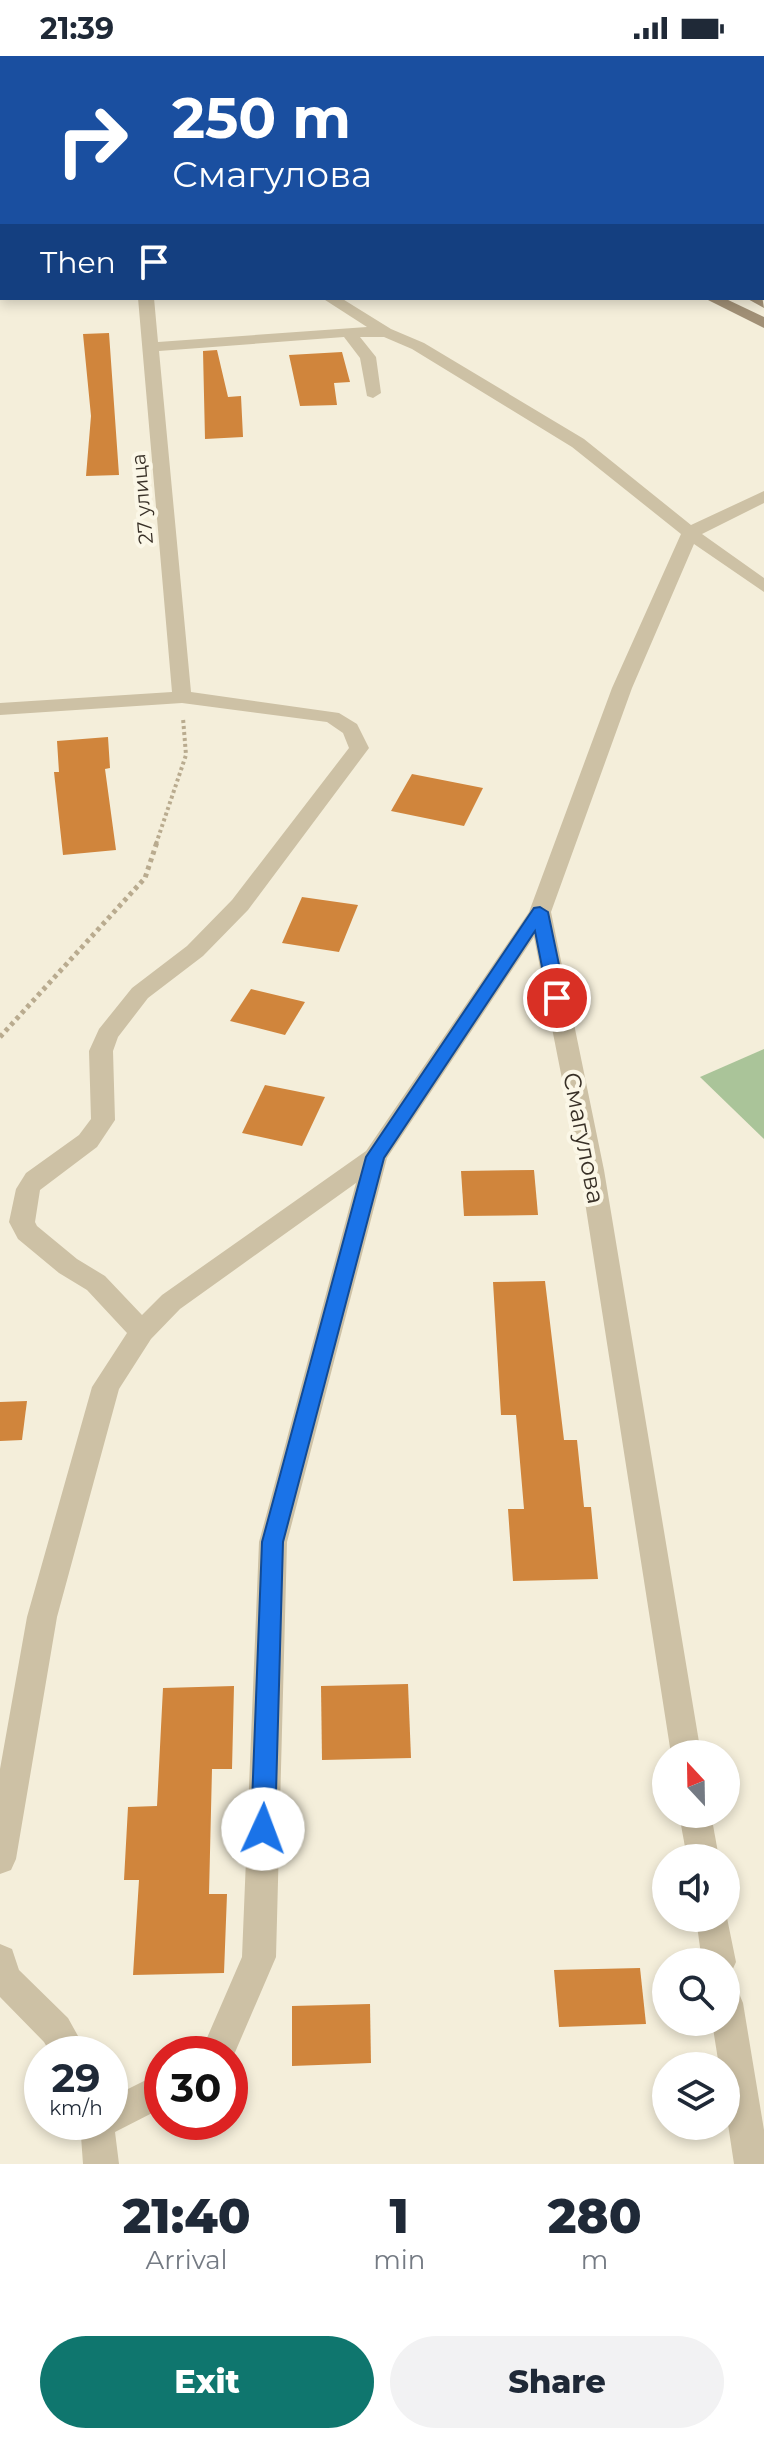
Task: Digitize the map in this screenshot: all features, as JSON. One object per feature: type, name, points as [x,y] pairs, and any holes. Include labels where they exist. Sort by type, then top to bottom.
[{"type":"main road","points":[[716,300],[764,323]]},
{"type":"street","name":"27 улица","points":[[146,300],[182,697]]},
{"type":"street","points":[[333,300],[386,332],[418,346],[578,443],[690,533],[764,587]]},
{"type":"street","points":[[150,347],[348,332],[386,332]]},
{"type":"street","points":[[348,332],[368,357],[373,393]]},
{"type":"street","points":[[225,2036],[259,1957],[273,1542],[375,1157],[540,912],[622,688],[690,533],[764,496]]},
{"type":"street","points":[[0,709],[182,697],[332,717],[348,724],[357,735],[359,748],[240,905],[195,951],[140,993],[107,1035],[101,1051],[103,1120],[88,1141],[35,1179],[28,1189],[22,1222],[27,1232],[68,1266],[96,1283],[142,1332]]},
{"type":"street","name":"Смагулова","points":[[540,912],[592,1170],[684,1740]]},
{"type":"street","points":[[0,1859],[42,1617],[106,1387],[142,1332],[171,1302],[375,1157]]},
{"type":"street","points":[[0,1960],[5,1979],[60,2036]]},
{"type":"street","points":[[731,2036],[752,2164]]},
{"type":"street","points":[[101,2140],[101,2164]]},
{"type":"path","points":[[0,1037],[145,878],[186,755],[182,697]]},
{"type":"green space","points":[[764,1049],[764,1139],[700,1077]]},
{"type":"building","points":[[109,333],[119,475],[86,476],[91,416],[83,334]]},
{"type":"building","points":[[217,350],[228,397],[241,396],[243,437],[205,439],[203,351]]},
{"type":"building","points":[[342,352],[350,382],[334,383],[337,405],[300,406],[289,355]]},
{"type":"building","points":[[108,737],[110,768],[105,769],[116,850],[63,855],[54,772],[59,772],[57,741]]},
{"type":"building","points":[[412,774],[483,788],[464,826],[391,811]]},
{"type":"building","points":[[302,897],[358,905],[339,952],[282,943]]},
{"type":"building","points":[[251,989],[305,1002],[285,1035],[230,1021]]},
{"type":"building","points":[[265,1085],[325,1097],[302,1146],[242,1133]]},
{"type":"building","points":[[534,1170],[538,1215],[464,1216],[461,1171]]},
{"type":"building","points":[[545,1281],[564,1440],[577,1440],[584,1507],[591,1507],[598,1579],[513,1581],[508,1509],[524,1509],[516,1415],[501,1415],[493,1282]]},
{"type":"building","points":[[27,1401],[22,1440],[0,1441],[0,1402]]},
{"type":"building","points":[[408,1684],[411,1758],[322,1760],[321,1686]]},
{"type":"building","points":[[234,1686],[232,1769],[212,1769],[209,1894],[227,1894],[224,1973],[133,1975],[139,1880],[124,1880],[128,1807],[157,1806],[163,1688]]},
{"type":"building","points":[[640,1968],[646,2024],[559,2027],[554,1970]]},
{"type":"building","points":[[370,2004],[371,2063],[292,2066],[292,2006]]},
{"type":"route","points":[[263,1829],[273,1542],[375,1157],[540,912],[557,998]]}]
